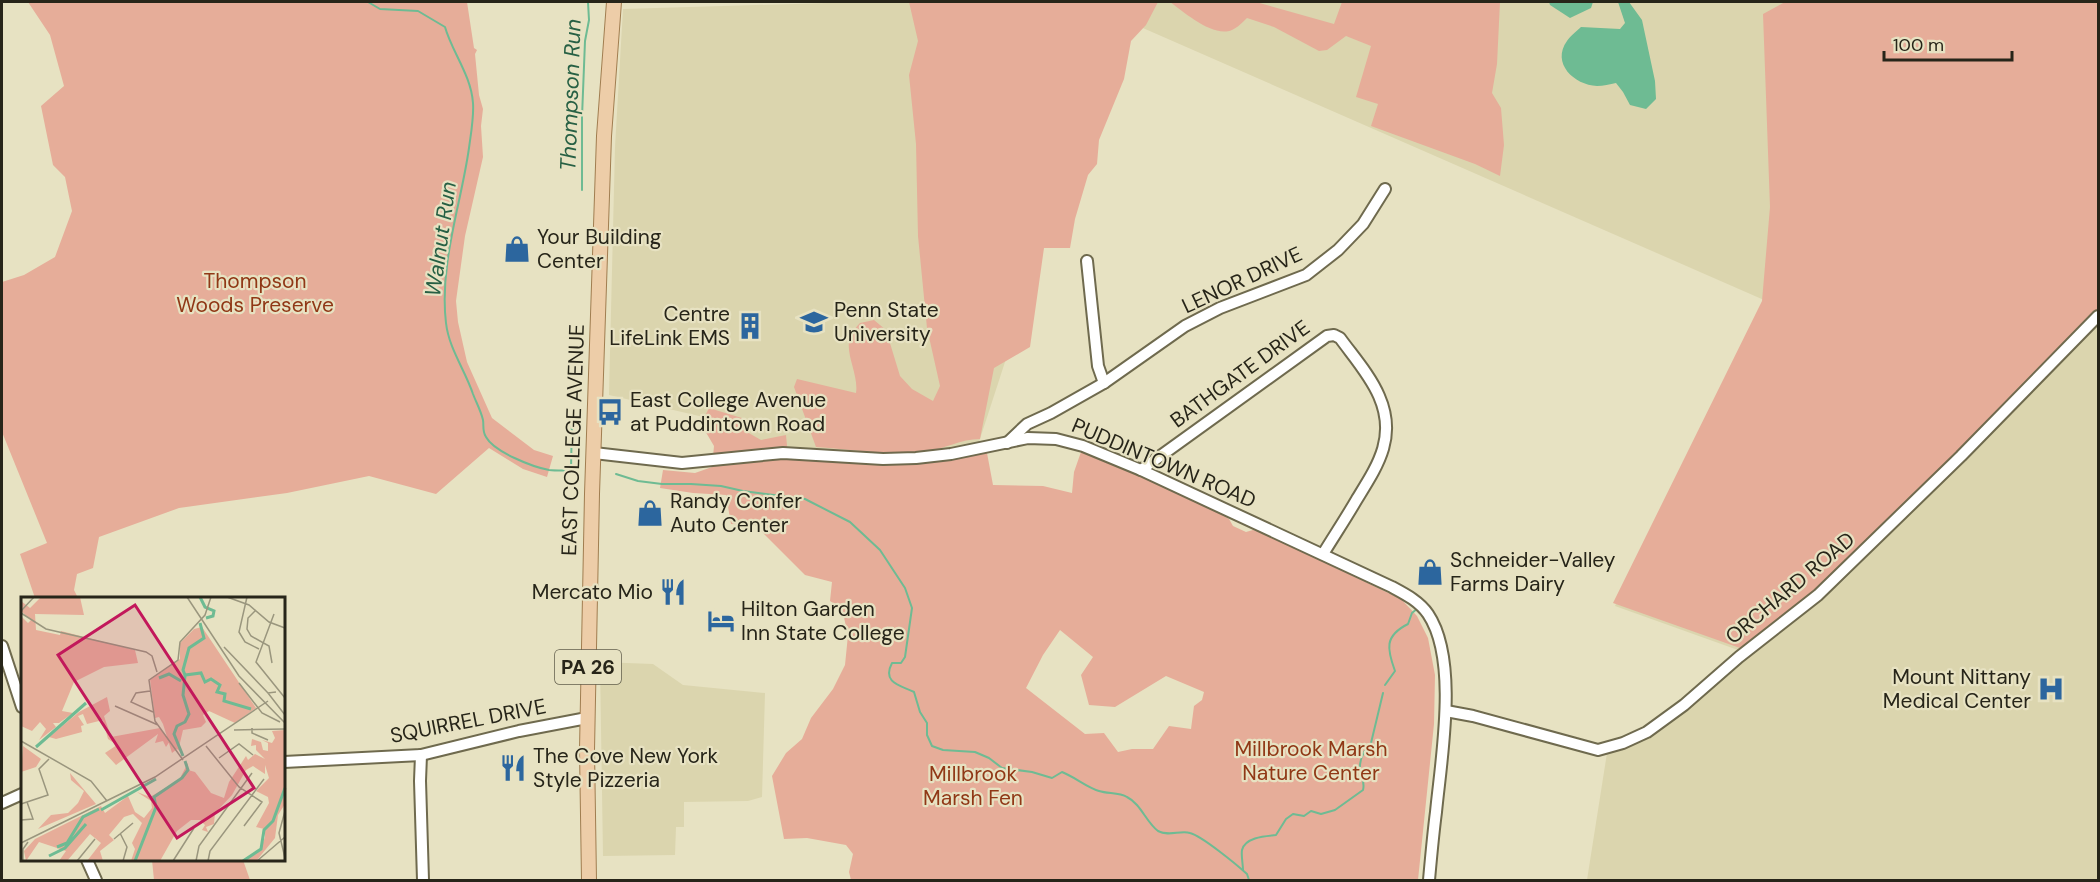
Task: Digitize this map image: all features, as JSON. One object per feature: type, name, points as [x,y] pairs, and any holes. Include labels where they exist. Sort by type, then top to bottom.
[{"type":"main road","name":"EAST COLLEGE AVENUE","points":[[589,880],[587,718],[594,453],[604,136],[614,2]]},
{"type":"street","name":"LENOR DRIVE","points":[[1007,443],[1027,424],[1051,414],[1104,383],[1185,326],[1220,308],[1306,275],[1326,261],[1356,231],[1386,189]]},
{"type":"street","points":[[1088,261],[1097,357],[1104,383]]},
{"type":"street","name":"ORCHARD ROAD","points":[[1446,711],[1473,716],[1598,750],[1623,743],[1647,732],[1675,712],[1739,657],[1818,595],[2098,316]]},
{"type":"street","name":"BATHGATE DRIVE","points":[[1141,470],[1327,336],[1334,335],[1340,338],[1378,394],[1385,412],[1387,432],[1377,468],[1323,554]]},
{"type":"street","name":"PUDDINTOWN ROAD","points":[[594,453],[682,463],[783,453],[905,459],[951,454],[1028,438],[1056,439],[1083,446],[1141,470],[1392,587],[1414,599],[1428,613],[1436,629],[1444,676],[1446,711],[1429,880]]},
{"type":"street","points":[[2,646],[21,704]]},
{"type":"street","name":"SQUIRREL DRIVE","points":[[285,762],[421,755],[519,731],[587,718]]},
{"type":"street","points":[[421,755],[423,880]]},
{"type":"street","points":[[2,803],[21,794]]},
{"type":"street","points":[[87,861],[96,880]]},
{"type":"shaded area","name":"Penn State University","points":[[861,2],[2098,2],[1770,628],[1738,650],[1615,606],[1764,300],[1136,25],[1043,245],[978,445],[948,451],[890,455],[847,450],[776,450],[729,423],[609,395],[615,147],[623,9]]},
{"type":"shaded area","points":[[1549,2],[1593,2],[1591,8],[1570,18]]},
{"type":"shaded area","points":[[1618,2],[1629,2],[1642,20],[1655,81],[1656,99],[1646,109],[1630,105],[1616,83],[1588,85],[1573,77],[1563,65],[1563,49],[1568,39],[1581,27],[1620,29],[1625,23]]},
{"type":"shaded area","points":[[2098,326],[2098,880],[1587,880],[1607,753],[1656,732],[1680,715],[1746,657],[1844,580]]},
{"type":"shaded area","points":[[600,662],[653,664],[683,685],[765,693],[762,797],[748,801],[684,802],[684,827],[676,827],[675,855],[603,856]]},
{"type":"green space","name":"Thompson Woods Preserve","points":[[28,2],[467,2],[474,48],[477,50],[475,54],[479,95],[483,109],[481,126],[483,157],[465,236],[456,301],[458,322],[467,362],[492,418],[534,450],[553,456],[547,477],[523,469],[489,448],[436,494],[369,476],[287,493],[179,508],[99,537],[93,568],[77,574],[74,590],[78,597],[35,597],[20,554],[47,543],[2,432],[2,282],[24,275],[55,257],[72,211],[65,177],[53,165],[41,106],[64,86],[50,35]]},
{"type":"green space","points":[[909,2],[1158,2],[1146,25],[1131,41],[1124,79],[1099,140],[1097,164],[1088,175],[1075,219],[1070,248],[1044,248],[1030,347],[994,368],[980,439],[932,451],[911,453],[816,447],[794,387],[797,379],[856,393],[849,341],[860,323],[874,320],[886,330],[900,376],[912,389],[933,401],[940,386],[927,328],[918,236],[916,144],[909,75],[918,41]]},
{"type":"green space","points":[[1170,2],[1256,2],[1334,24],[1342,2],[1500,2],[1497,64],[1492,93],[1501,108],[1504,145],[1500,176],[1475,164],[1371,126],[1378,104],[1356,97],[1371,46],[1346,36],[1327,50],[1319,51],[1274,27],[1247,18],[1232,30],[1224,32],[1199,23]]},
{"type":"green space","points":[[1785,2],[2098,2],[2098,318],[1749,658],[1740,648],[1613,603],[1762,301],[1770,207],[1763,14]]},
{"type":"green space","points":[[709,408],[745,419],[740,428],[761,440],[786,435],[788,456],[813,460],[888,464],[987,453],[993,485],[1043,486],[1072,493],[1074,472],[1081,452],[1131,471],[1219,512],[1229,519],[1233,526],[1246,532],[1253,530],[1261,532],[1401,599],[1417,616],[1428,638],[1435,675],[1434,724],[1418,880],[851,880],[849,872],[853,854],[846,845],[807,838],[784,839],[772,776],[786,753],[802,739],[811,718],[833,689],[845,665],[848,635],[842,609],[830,601],[832,582],[805,575],[755,525],[731,524],[726,495],[660,488],[663,470],[695,473],[712,467],[714,446],[701,424]],"holes":[[[1060,630],[1093,657],[1081,675],[1089,705],[1115,707],[1166,676],[1204,692],[1202,700],[1194,706],[1191,729],[1169,726],[1153,749],[1118,752],[1104,733],[1085,734],[1026,688],[1043,655]]]},
{"type":"green space","points":[[152,861],[243,861],[250,880],[154,880]]},
{"type":"waterway","name":"Walnut Run","points":[[368,2],[380,9],[418,11],[445,27],[472,93],[471,131],[448,257],[445,301],[450,342],[481,413],[485,435],[497,448],[534,466],[549,470],[576,471]]},
{"type":"waterway","name":"Thompson Run","points":[[582,190],[582,117],[585,41],[589,20],[588,2]]},
{"type":"waterway","points":[[571,470],[572,416]]},
{"type":"waterway","name":"Thompson Run","points":[[616,474],[638,481],[721,486],[805,499],[850,522],[880,550],[905,588],[912,608],[905,657],[901,663],[892,663],[889,676],[899,686],[914,692],[920,712],[927,723],[927,735],[932,746],[943,750],[975,752],[989,758],[1002,768],[1032,772],[1052,778],[1062,772],[1102,792],[1124,795],[1136,804],[1158,831],[1162,833],[1186,832],[1195,835],[1236,864],[1247,874],[1249,880]]},
{"type":"waterway","points":[[1385,685],[1395,671],[1389,650],[1391,638],[1408,624],[1412,613],[1418,608]]},
{"type":"waterway","points":[[1243,870],[1242,850],[1247,842],[1276,835],[1286,819],[1293,814],[1304,816],[1311,811],[1321,814],[1335,810],[1363,790],[1360,763],[1371,743],[1383,693]]},
{"type":"place","name":"Your Building Center","points":[[517,249]]},
{"type":"place","name":"Penn State University","points":[[814,322]]},
{"type":"place","name":"Centre LifeLink EMS","points":[[750,326]]},
{"type":"place","name":"East College Avenue at Puddintown Road","points":[[610,412]]},
{"type":"place","name":"Randy Confer Auto Center","points":[[650,513]]},
{"type":"place","name":"Schneider-Valley Farms Dairy","points":[[1430,572]]},
{"type":"place","name":"Mercato Mio","points":[[673,592]]},
{"type":"place","name":"Hilton Garden Inn State College","points":[[721,621]]},
{"type":"place","name":"Mount Nittany Medical Center","points":[[2051,689]]},
{"type":"place","name":"The Cove New York Style Pizzeria","points":[[513,768]]},
{"type":"park label","name":"Millbrook Marsh Nature Center","points":[[1311,761]]},
{"type":"park label","name":"Millbrook Marsh Fen","points":[[973,786]]}]
